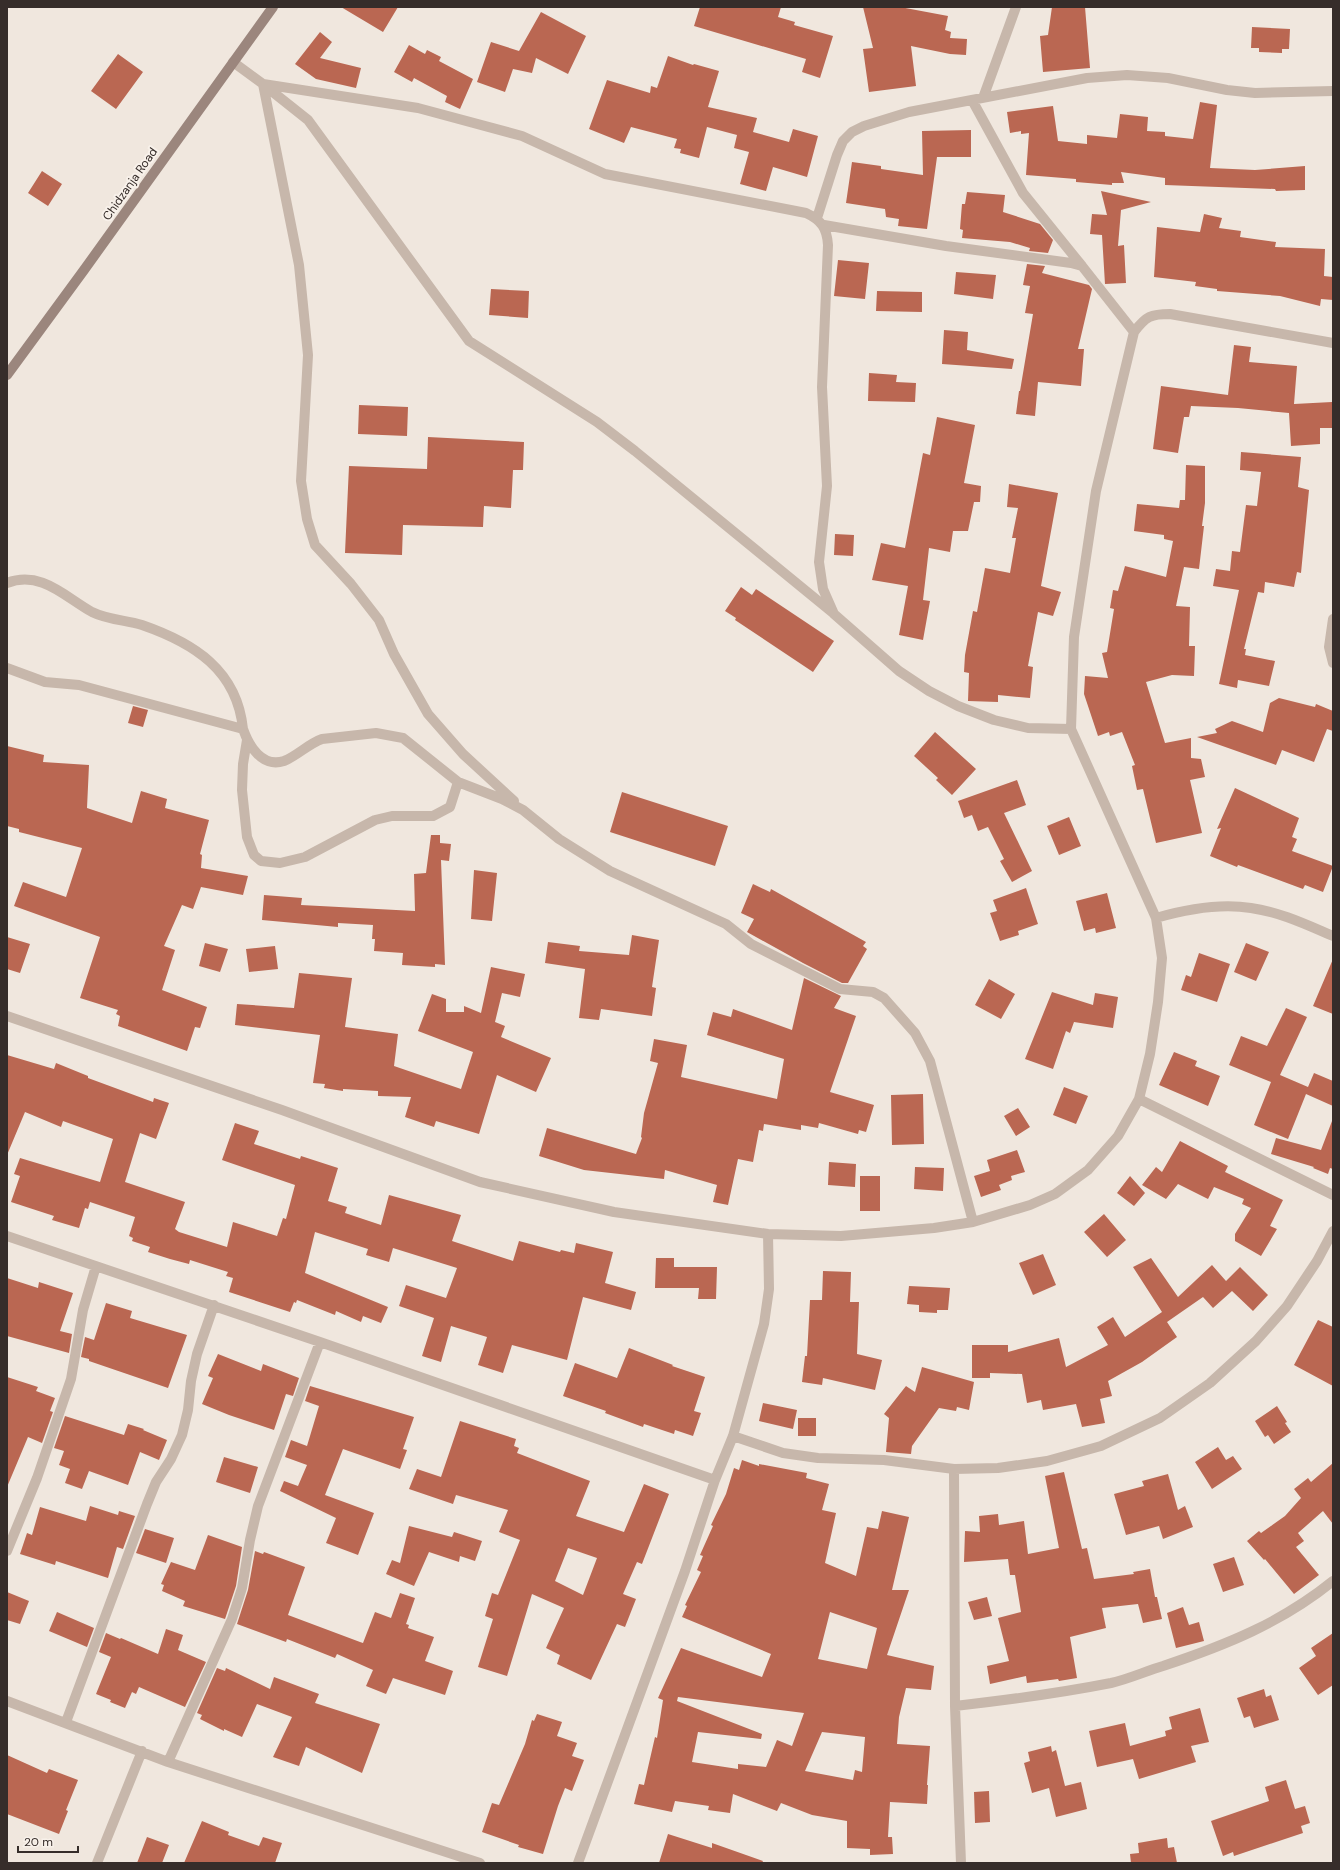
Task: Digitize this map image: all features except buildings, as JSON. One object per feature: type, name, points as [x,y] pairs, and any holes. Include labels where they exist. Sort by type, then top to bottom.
[{"type":"street","name":"Chidzanja Road","points":[[7,375],[273,7]]},
{"type":"street","points":[[983,98],[1016,7]]},
{"type":"street","points":[[233,62],[308,120],[469,341],[597,422],[635,451],[834,614],[899,671],[929,691],[958,706],[994,720],[1028,728],[1071,729]]},
{"type":"street","points":[[834,614],[823,589],[819,562],[827,486],[822,387],[828,234],[821,222],[837,155],[843,141],[852,132],[909,112],[1087,78],[1128,75],[1168,78],[1227,90],[1255,93],[1333,91]]},
{"type":"street","points":[[263,84],[418,108],[522,136],[605,174],[806,213],[821,222],[946,246],[1061,260],[1082,266]]},
{"type":"street","points":[[263,84],[299,265],[308,354],[301,481],[307,519],[315,545],[351,584],[379,620],[394,654],[428,714],[463,754],[523,810],[559,839],[610,871],[726,924],[752,944],[840,989],[873,992],[884,998],[915,1033],[930,1061],[973,1222]]},
{"type":"street","points":[[972,100],[1023,193],[1134,332]]},
{"type":"street","points":[[7,1016],[296,1115],[480,1182],[614,1212],[768,1234],[841,1236],[904,1231],[973,1222],[1023,1207],[1055,1194],[1088,1170],[1118,1136],[1139,1099],[1150,1054],[1158,1002],[1162,958],[1156,918],[1071,729],[1074,637],[1096,491],[1134,332],[1143,320],[1156,314],[1170,314],[1333,343]]},
{"type":"street","points":[[7,583],[13,581],[31,580],[49,584],[93,612],[141,625],[202,653],[218,668],[229,684],[240,708],[243,729],[247,740],[255,752],[265,760],[274,762],[283,761],[314,742],[322,739],[376,733],[389,734],[403,738],[458,782],[502,799],[523,810]]},
{"type":"street","points":[[1333,619],[1329,647],[1333,663]]},
{"type":"street","points":[[7,668],[45,682],[79,685],[243,729]]},
{"type":"street","points":[[247,740],[243,764],[242,790],[247,837],[254,855],[261,862],[280,863],[305,857],[375,820],[386,817],[433,816],[450,806],[458,782]]},
{"type":"street","points":[[1156,918],[1200,908],[1251,908],[1288,917],[1333,936]]},
{"type":"street","points":[[1139,1099],[1333,1195]]},
{"type":"street","points":[[733,1436],[784,1452],[818,1458],[884,1460],[954,1469],[998,1468],[1047,1461],[1101,1446],[1160,1418],[1210,1383],[1256,1341],[1288,1306],[1317,1261],[1333,1231]]},
{"type":"street","points":[[578,1863],[685,1571],[715,1480],[733,1436],[764,1324],[769,1289],[768,1234]]},
{"type":"street","points":[[7,1236],[320,1342],[715,1480]]},
{"type":"street","points":[[7,1551],[37,1478],[71,1379],[83,1310],[96,1266]]},
{"type":"street","points":[[66,1722],[147,1504],[156,1482],[171,1459],[182,1435],[188,1410],[191,1381],[197,1354],[214,1306]]},
{"type":"street","points":[[168,1762],[232,1619],[242,1588],[250,1540],[258,1506],[320,1342]]},
{"type":"street","points":[[954,1469],[956,1706],[961,1863]]},
{"type":"street","points":[[956,1706],[1028,1697],[1113,1682],[1210,1651],[1258,1630],[1311,1598],[1333,1581]]},
{"type":"street","points":[[7,1701],[66,1722],[168,1762],[480,1863]]},
{"type":"street","points":[[97,1863],[142,1752]]}]
